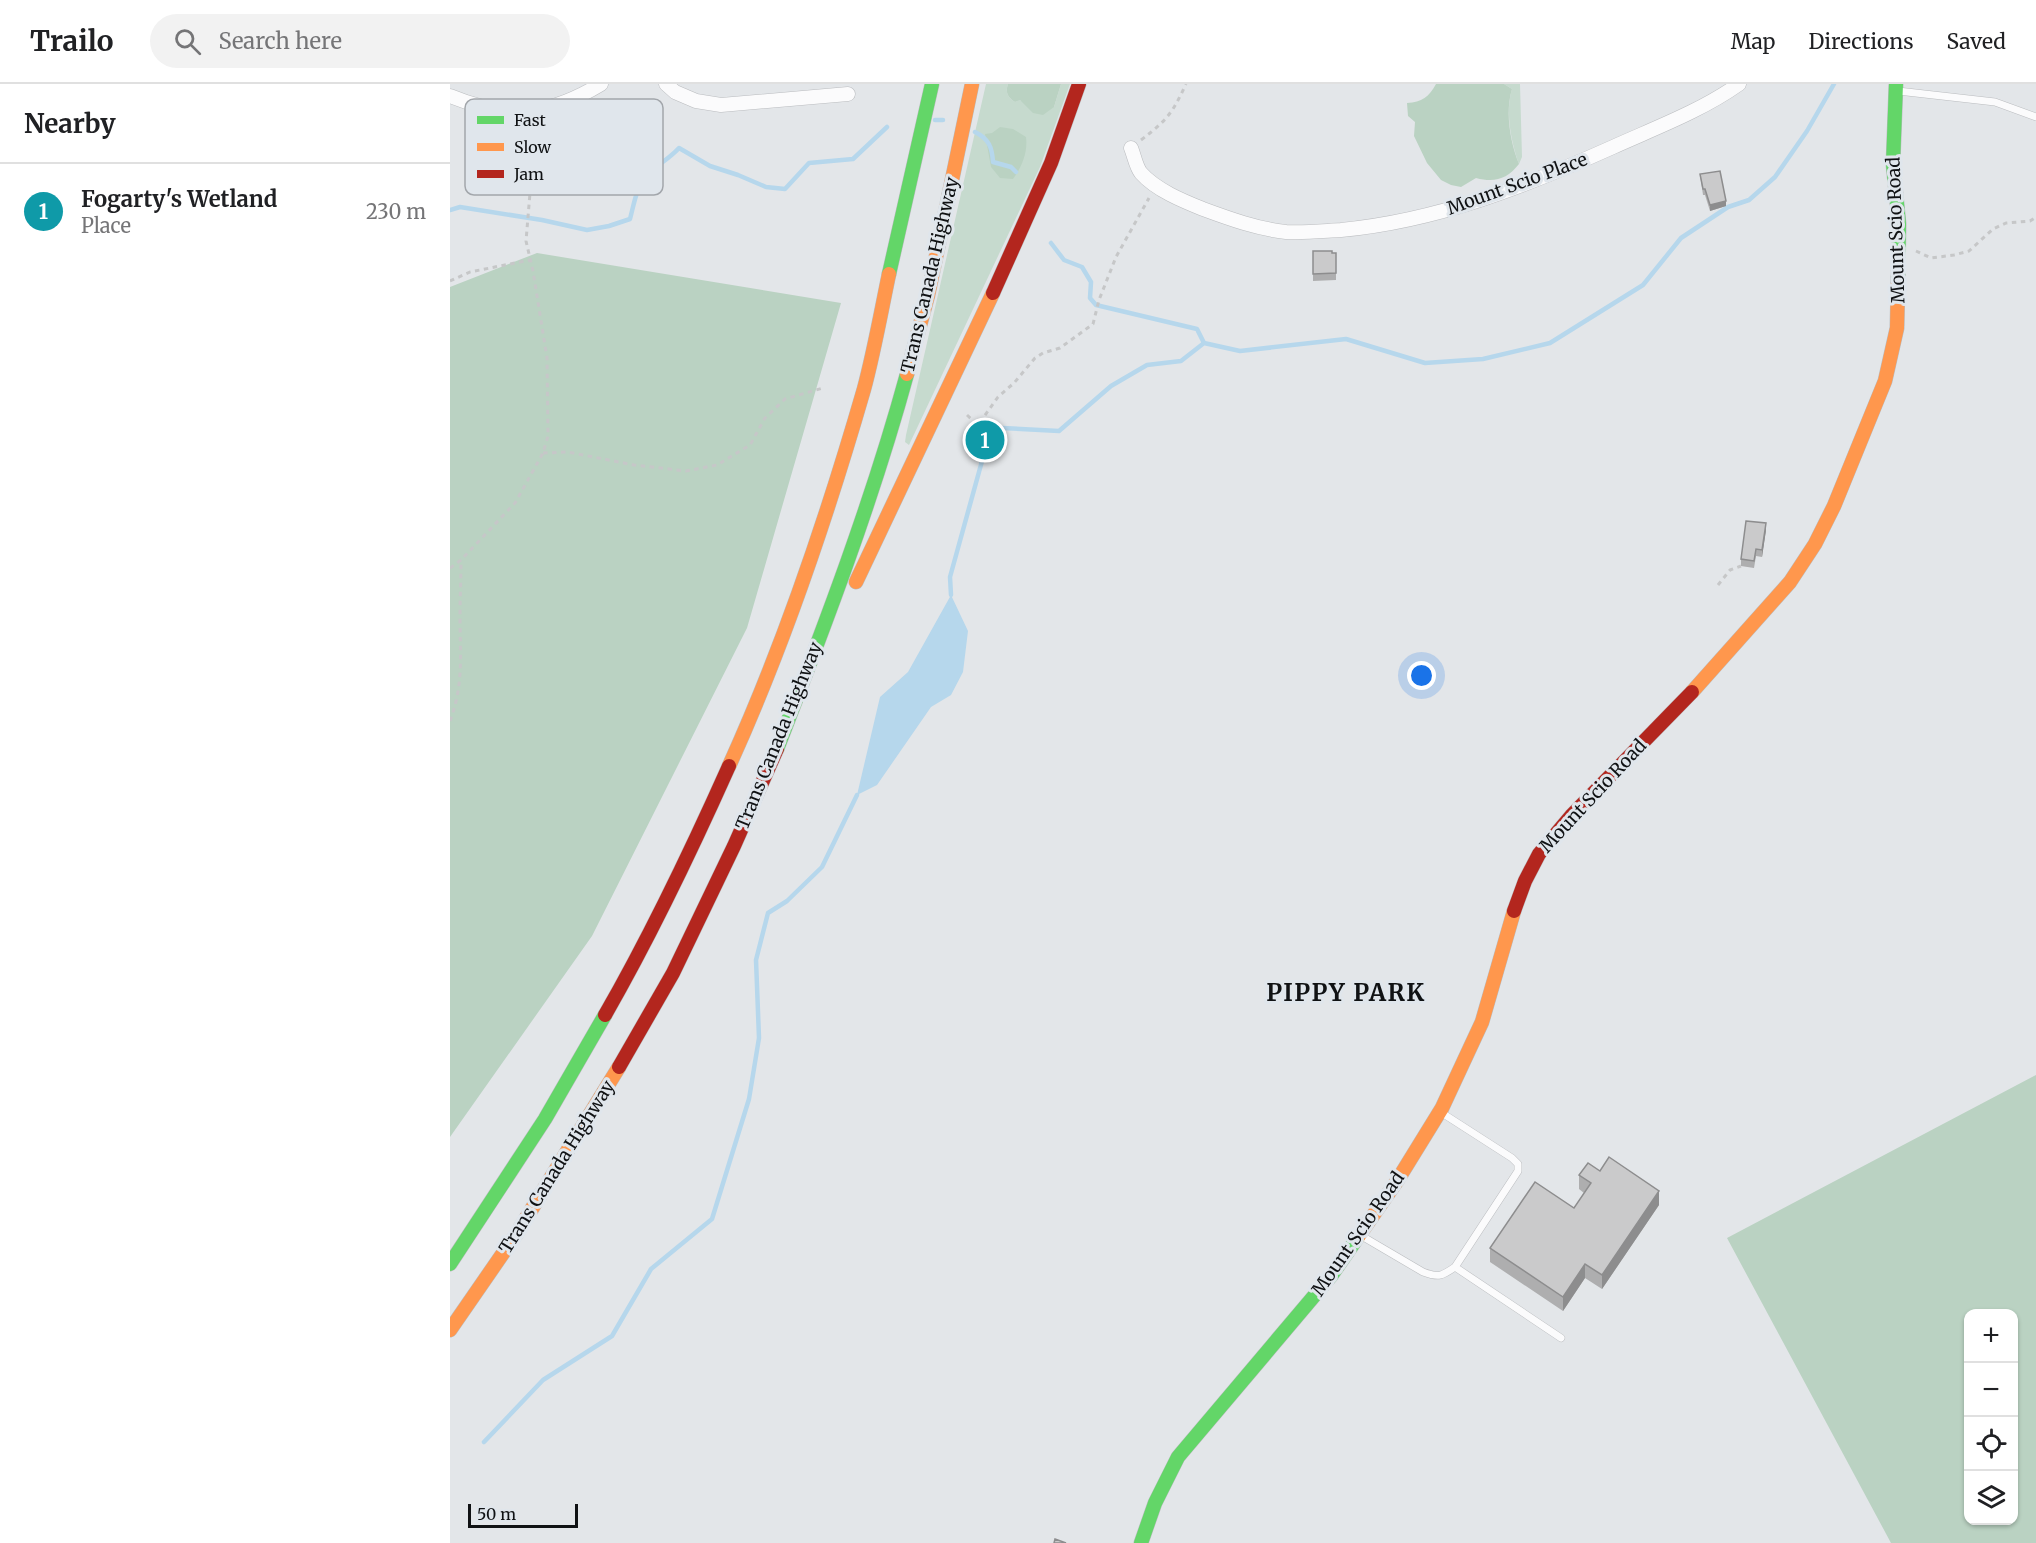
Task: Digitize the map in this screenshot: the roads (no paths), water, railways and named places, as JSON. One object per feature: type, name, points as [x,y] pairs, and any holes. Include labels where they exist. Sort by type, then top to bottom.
[{"type":"main road","name":"Trans Canada Highway","points":[[450,1264],[545,1119],[622,985],[695,841],[760,698],[818,536],[864,388],[932,84]]},
{"type":"main road","name":"Trans Canada Highway","points":[[450,1330],[523,1223],[597,1104],[673,973],[775,754],[840,585],[889,440],[928,295],[972,84]]},
{"type":"main road","points":[[775,754],[1025,224],[1054,155],[1079,84]]},
{"type":"main road","name":"Mount Scio Road","points":[[1141,1543],[1155,1503],[1178,1457],[1305,1308],[1360,1235],[1440,1112],[1482,1022],[1514,912],[1525,881],[1539,854],[1571,816],[1701,683],[1761,616],[1790,582],[1815,544],[1834,506],[1885,381],[1898,328],[1899,224],[1893,164],[1896,87]]},
{"type":"street","points":[[577,99],[601,84]]},
{"type":"street","points":[[666,84],[675,92],[696,101],[721,105],[848,94]]},
{"type":"street","name":"Mount Scio Place","points":[[1131,148],[1139,172],[1156,185],[1186,202],[1265,228],[1308,232],[1359,228],[1470,204],[1544,177],[1692,110],[1738,84]]},
{"type":"street","points":[[450,96],[465,100]]},
{"type":"lane","points":[[1896,87],[1995,102],[2036,117]]},
{"type":"lane","points":[[1360,1235],[1423,1272],[1433,1276],[1443,1275],[1455,1267],[1518,1171],[1518,1164],[1512,1158],[1440,1112]]},
{"type":"lane","points":[[1455,1267],[1561,1338]]},
{"type":"water","points":[[951,595],[968,631],[963,672],[951,695],[931,707],[877,785],[857,795],[880,697],[908,672]]},
{"type":"waterway","points":[[1204,343],[1240,351],[1346,339],[1425,363],[1483,359],[1550,343],[1643,285],[1681,238],[1728,207],[1749,200],[1775,177],[1807,131],[1834,84]]},
{"type":"waterway","points":[[935,120],[943,120]]},
{"type":"waterway","points":[[663,162],[679,148],[710,166],[766,187],[785,189],[809,163],[853,159],[887,127]]},
{"type":"waterway","points":[[975,132],[989,144],[993,162],[1011,167],[1016,172]]},
{"type":"waterway","points":[[450,210],[460,207],[542,220],[587,230],[630,219],[636,195]]},
{"type":"waterway","points":[[1051,243],[1064,260],[1082,267],[1091,282],[1090,298],[1096,305],[1197,329],[1204,343]]},
{"type":"waterway","points":[[951,595],[950,577],[987,443],[1002,428],[1059,431],[1111,386],[1147,365],[1181,361],[1204,343]]},
{"type":"waterway","points":[[484,1442],[543,1380],[612,1336],[651,1269],[712,1219],[749,1099],[759,1038],[756,960],[768,913],[787,901],[822,867],[857,795]]},
{"type":"place","name":"Fogarty's Wetland","points":[[985,440]]},
{"type":"district","name":"PIPPY PARK","points":[[1346,993]]}]
